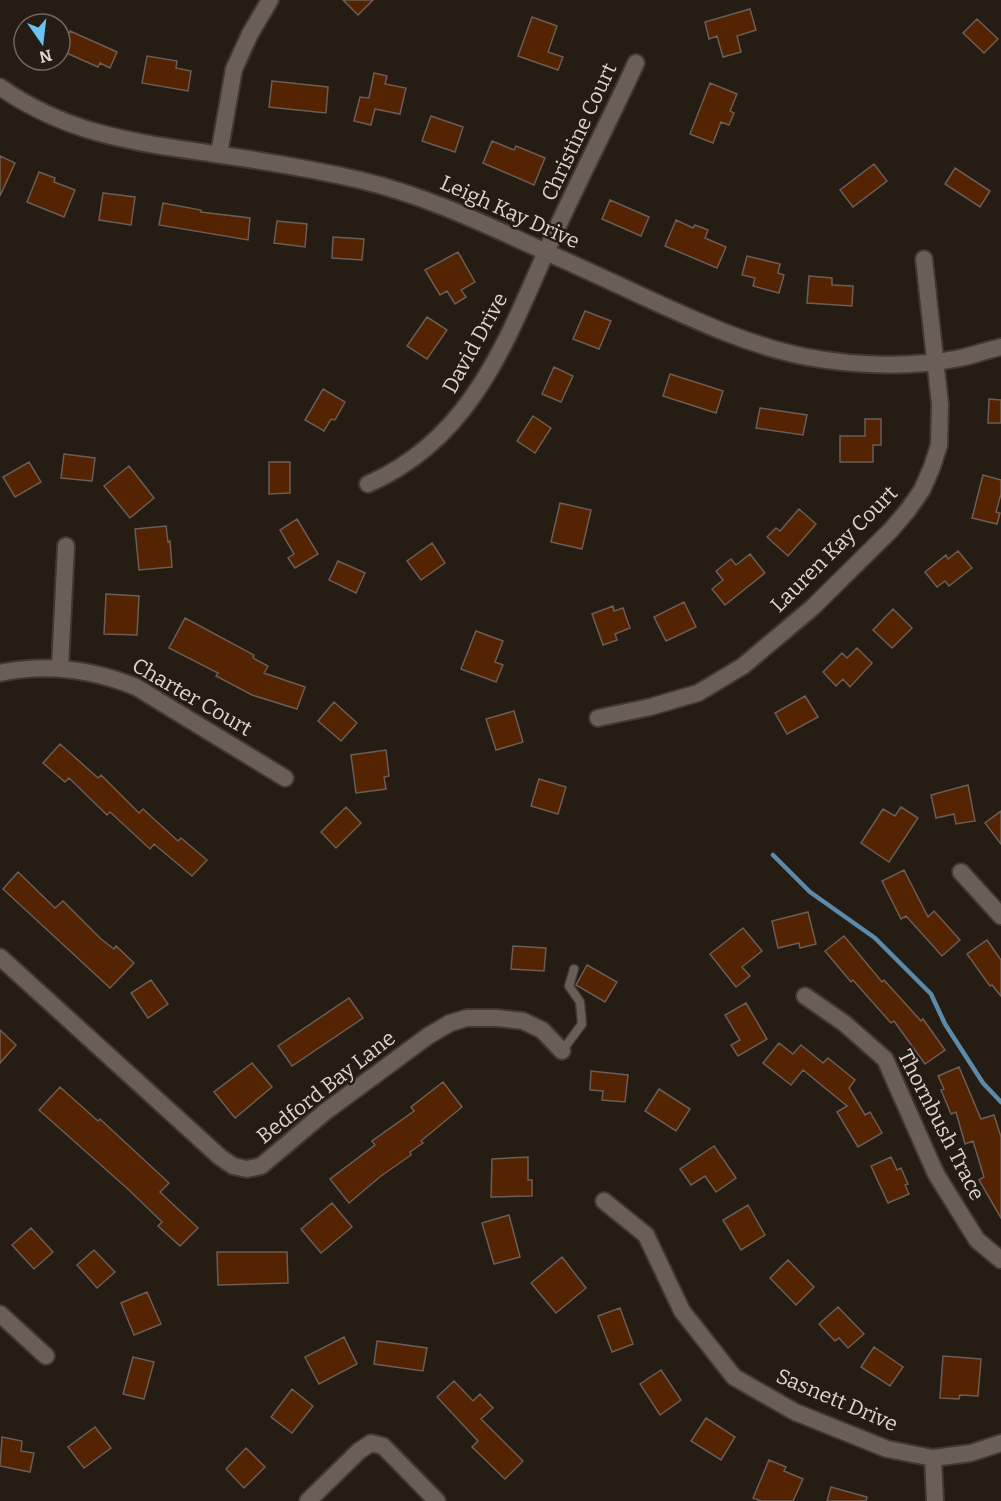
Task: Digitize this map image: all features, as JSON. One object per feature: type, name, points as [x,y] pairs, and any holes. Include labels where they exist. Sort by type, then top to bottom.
[{"type":"street","points":[[219,154],[234,69],[250,34],[270,0]]},
{"type":"street","name":"Christine Court","points":[[546,252],[636,63]]},
{"type":"street","name":"Leigh Kay Drive","points":[[0,87],[53,118],[97,134],[313,170],[402,192],[449,208],[703,324],[753,343],[807,357],[842,362],[884,363],[959,358],[1001,347]]},
{"type":"street","name":"David Drive","points":[[368,484],[408,464],[456,420],[490,372],[546,252]]},
{"type":"street","name":"Lauren Kay Court","points":[[598,718],[650,707],[698,693],[743,666],[813,607],[891,530],[922,490],[939,445],[940,404],[924,259]]},
{"type":"street","points":[[60,667],[66,546]]},
{"type":"street","name":"Charter Court","points":[[0,673],[17,669],[60,667],[93,672],[135,687],[285,778]]},
{"type":"street","points":[[961,872],[1001,916]]},
{"type":"street","name":"Bedford Bay Lane","points":[[0,957],[220,1157],[233,1166],[247,1169],[261,1166],[325,1112],[428,1036],[450,1023],[467,1018],[497,1018],[523,1022],[542,1030],[562,1051]]},
{"type":"street","name":"Thornbush Trace","points":[[805,996],[844,1023],[885,1059],[936,1174],[977,1240],[1001,1260]]},
{"type":"street","name":"Sasnett Drive","points":[[604,1201],[646,1235],[682,1311],[734,1377],[806,1416],[887,1449],[933,1458],[971,1453],[1001,1443]]},
{"type":"street","points":[[0,1314],[46,1356]]},
{"type":"street","points":[[308,1501],[359,1451],[371,1443],[382,1446],[437,1501]]},
{"type":"street","points":[[933,1458],[935,1501]]},
{"type":"lane","points":[[562,1051],[582,1024],[580,1002],[569,986],[574,969]]},
{"type":"building","points":[[343,0],[373,0],[358,15]]},
{"type":"building","points":[[750,9],[756,30],[737,36],[741,52],[723,57],[717,36],[709,39],[705,22]]},
{"type":"building","points":[[532,17],[557,26],[548,52],[563,57],[558,70],[518,56]]},
{"type":"building","points":[[977,19],[998,39],[984,53],[963,33]]},
{"type":"building","points":[[72,32],[117,52],[110,68],[100,63],[98,67],[72,55]]},
{"type":"building","points":[[147,56],[177,61],[176,68],[191,71],[188,91],[142,83]]},
{"type":"building","points":[[374,73],[387,76],[385,84],[406,88],[400,114],[375,109],[371,125],[354,121],[360,97],[369,98]]},
{"type":"building","points":[[272,81],[328,87],[326,113],[269,107]]},
{"type":"building","points":[[710,83],[737,94],[730,111],[734,113],[729,125],[721,122],[713,143],[690,134]]},
{"type":"building","points":[[431,116],[463,127],[455,152],[422,141]]},
{"type":"building","points":[[492,141],[514,150],[516,146],[545,158],[534,185],[483,163]]},
{"type":"building","points":[[0,156],[15,163],[0,196]]},
{"type":"building","points":[[874,164],[887,181],[853,207],[840,190]]},
{"type":"building","points":[[955,168],[990,191],[980,207],[945,184]]},
{"type":"building","points":[[39,172],[55,178],[54,182],[75,190],[64,217],[27,202]]},
{"type":"building","points":[[103,193],[135,197],[131,225],[99,220]]},
{"type":"building","points":[[610,200],[649,217],[641,236],[602,219]]},
{"type":"building","points":[[163,203],[201,210],[201,212],[250,218],[248,240],[159,225]]},
{"type":"building","points":[[676,220],[693,228],[695,225],[708,230],[705,238],[726,247],[717,268],[665,246]]},
{"type":"building","points":[[277,221],[307,224],[305,247],[274,243]]},
{"type":"building","points":[[333,237],[364,239],[362,260],[332,258]]},
{"type":"building","points":[[458,252],[475,282],[461,290],[466,297],[455,304],[447,291],[440,295],[425,270]]},
{"type":"building","points":[[747,256],[780,264],[778,273],[784,275],[779,293],[753,286],[755,278],[742,275]]},
{"type":"building","points":[[809,276],[832,278],[832,285],[853,286],[852,306],[807,303]]},
{"type":"building","points":[[585,311],[611,321],[599,349],[573,339]]},
{"type":"building","points":[[427,317],[447,330],[427,359],[407,346]]},
{"type":"building","points":[[554,367],[573,376],[561,402],[542,394]]},
{"type":"building","points":[[670,374],[723,391],[716,413],[663,396]]},
{"type":"building","points":[[323,389],[345,402],[335,420],[331,419],[324,431],[305,420]]},
{"type":"building","points":[[989,399],[1001,400],[1001,423],[988,423]]},
{"type":"building","points":[[760,408],[807,415],[803,435],[756,428]]},
{"type":"building","points":[[533,416],[551,428],[535,453],[517,441]]},
{"type":"building","points":[[865,419],[881,419],[881,445],[873,445],[873,462],[840,462],[840,436],[865,436]]},
{"type":"building","points":[[64,454],[95,458],[92,481],[61,478]]},
{"type":"building","points":[[29,462],[41,482],[15,497],[3,477]]},
{"type":"building","points":[[269,462],[290,462],[290,493],[269,494]]},
{"type":"building","points":[[129,466],[154,498],[130,518],[104,486]]},
{"type":"building","points":[[983,475],[1001,480],[1001,494],[996,512],[1000,513],[997,524],[972,518]]},
{"type":"building","points":[[560,503],[591,510],[582,549],[551,542]]},
{"type":"building","points":[[799,509],[816,524],[788,556],[767,537],[776,528],[780,531]]},
{"type":"building","points":[[297,519],[318,554],[295,568],[288,558],[294,554],[280,530]]},
{"type":"building","points":[[166,526],[172,567],[139,570],[135,529]]},
{"type":"building","points":[[432,543],[445,563],[421,580],[407,561]]},
{"type":"building","points":[[958,551],[972,568],[949,586],[945,581],[937,587],[925,572],[946,555],[948,559]]},
{"type":"building","points":[[750,554],[765,573],[725,605],[712,589],[723,580],[716,571],[731,559],[736,565]]},
{"type":"building","points":[[338,561],[365,573],[356,593],[329,580]]},
{"type":"building","points":[[106,594],[139,596],[137,635],[104,634]]},
{"type":"building","points":[[684,602],[696,627],[666,641],[654,617]]},
{"type":"building","points":[[613,606],[614,611],[623,608],[630,628],[615,634],[617,640],[603,645],[592,614]]},
{"type":"building","points":[[893,609],[912,628],[892,648],[873,630]]},
{"type":"building","points":[[185,618],[254,655],[253,658],[268,666],[264,673],[305,687],[297,709],[252,695],[216,676],[218,673],[169,648]]},
{"type":"building","points":[[476,631],[503,641],[495,662],[503,665],[496,682],[461,669]]},
{"type":"building","points":[[857,648],[872,663],[850,687],[843,679],[836,686],[823,672],[842,653],[847,658]]},
{"type":"building","points":[[805,696],[818,717],[787,734],[775,713]]},
{"type":"building","points":[[334,702],[357,723],[341,741],[318,721]]},
{"type":"building","points":[[514,711],[523,742],[496,750],[486,719]]},
{"type":"building","points":[[60,744],[98,778],[101,775],[139,813],[143,809],[178,841],[181,838],[207,860],[192,876],[154,844],[150,849],[110,812],[107,815],[69,778],[65,782],[43,763]]},
{"type":"building","points":[[386,750],[389,776],[384,777],[386,789],[356,793],[351,755]]},
{"type":"building","points":[[539,779],[566,787],[558,814],[531,806]]},
{"type":"building","points":[[968,785],[975,821],[956,824],[954,814],[936,818],[931,795]]},
{"type":"building","points":[[346,807],[361,823],[336,848],[321,832]]},
{"type":"building","points":[[901,807],[918,818],[889,862],[861,843],[883,809],[895,816]]},
{"type":"building","points":[[1001,811],[1001,844],[985,823]]},
{"type":"building","points":[[904,870],[928,917],[934,911],[960,940],[942,956],[906,916],[901,919],[882,881]]},
{"type":"building","points":[[18,872],[55,908],[63,901],[101,939],[114,949],[116,946],[134,963],[110,988],[3,889]]},
{"type":"building","points":[[808,912],[816,944],[800,948],[799,943],[778,948],[772,921]]},
{"type":"building","points":[[743,928],[762,951],[742,967],[750,976],[736,987],[710,954]]},
{"type":"building","points":[[844,936],[882,982],[884,980],[921,1021],[923,1019],[945,1050],[925,1064],[894,1021],[891,1023],[853,980],[851,982],[825,951]]},
{"type":"building","points":[[987,940],[1001,960],[1001,996],[992,985],[990,986],[967,954]]},
{"type":"building","points":[[513,946],[546,948],[544,971],[511,969]]},
{"type":"building","points":[[587,965],[617,982],[605,1002],[576,985]]},
{"type":"building","points":[[151,980],[168,1004],[148,1018],[131,993]]},
{"type":"building","points":[[349,998],[363,1018],[292,1066],[278,1046]]},
{"type":"building","points":[[746,1003],[767,1039],[738,1056],[731,1045],[740,1040],[725,1015]]},
{"type":"building","points":[[0,1030],[16,1045],[0,1063]]},
{"type":"building","points":[[779,1043],[793,1054],[801,1045],[823,1063],[828,1058],[855,1080],[849,1088],[865,1115],[870,1112],[882,1133],[858,1147],[837,1112],[847,1106],[803,1070],[791,1085],[763,1063]]},
{"type":"building","points":[[252,1063],[272,1087],[235,1118],[214,1092]]},
{"type":"building","points":[[959,1067],[981,1119],[994,1115],[1001,1137],[1001,1218],[979,1180],[984,1177],[973,1141],[965,1144],[956,1112],[951,1114],[941,1090],[944,1089],[938,1076]]},
{"type":"building","points":[[591,1071],[628,1075],[625,1102],[602,1100],[603,1091],[590,1090]]},
{"type":"building","points":[[443,1082],[462,1107],[421,1141],[423,1143],[410,1152],[411,1155],[349,1203],[330,1179],[375,1145],[372,1141],[414,1111],[411,1107]]},
{"type":"building","points":[[60,1087],[98,1121],[100,1119],[169,1183],[160,1192],[198,1228],[180,1246],[158,1226],[162,1222],[129,1190],[39,1110]]},
{"type":"building","points":[[659,1089],[690,1109],[676,1131],[645,1111]]},
{"type":"building","points":[[714,1146],[736,1178],[716,1192],[705,1176],[691,1185],[680,1169]]},
{"type":"building","points":[[528,1157],[528,1180],[532,1180],[532,1196],[491,1197],[492,1159]]},
{"type":"building","points":[[891,1157],[897,1170],[901,1168],[908,1184],[905,1185],[909,1194],[888,1203],[871,1166]]},
{"type":"building","points":[[332,1203],[352,1227],[321,1253],[301,1229]]},
{"type":"building","points":[[748,1205],[765,1235],[741,1250],[723,1220]]},
{"type":"building","points":[[509,1215],[520,1257],[494,1264],[482,1223]]},
{"type":"building","points":[[31,1228],[53,1252],[34,1269],[12,1245]]},
{"type":"building","points":[[94,1250],[115,1272],[97,1288],[77,1265]]},
{"type":"building","points":[[217,1252],[287,1252],[288,1283],[218,1285]]},
{"type":"building","points":[[562,1257],[586,1288],[556,1313],[531,1283]]},
{"type":"building","points":[[788,1260],[814,1287],[796,1305],[770,1278]]},
{"type":"building","points":[[147,1292],[161,1324],[134,1335],[121,1303]]},
{"type":"building","points":[[838,1307],[864,1334],[848,1348],[839,1338],[835,1341],[819,1324]]},
{"type":"building","points":[[620,1308],[633,1344],[612,1352],[598,1316]]},
{"type":"building","points":[[344,1337],[357,1364],[319,1384],[305,1357]]},
{"type":"building","points":[[377,1341],[427,1348],[423,1371],[374,1364]]},
{"type":"building","points":[[874,1347],[903,1367],[890,1386],[861,1367]]},
{"type":"building","points":[[943,1356],[981,1359],[978,1396],[960,1395],[959,1399],[940,1398]]},
{"type":"building","points":[[133,1357],[154,1362],[144,1399],[123,1394]]},
{"type":"building","points":[[661,1370],[681,1400],[660,1415],[640,1384]]},
{"type":"building","points":[[454,1381],[473,1401],[480,1394],[493,1408],[481,1419],[523,1461],[505,1479],[472,1447],[478,1441],[437,1397]]},
{"type":"building","points":[[292,1389],[313,1406],[292,1433],[271,1417]]},
{"type":"building","points":[[706,1418],[735,1437],[721,1460],[691,1441]]},
{"type":"building","points":[[95,1427],[111,1448],[84,1468],[68,1447]]},
{"type":"building","points":[[2,1437],[22,1441],[21,1451],[34,1453],[30,1472],[0,1466]]},
{"type":"building","points":[[246,1448],[265,1467],[244,1488],[226,1469]]},
{"type":"building","points":[[769,1460],[786,1467],[784,1471],[803,1479],[793,1501],[761,1501],[753,1498]]},
{"type":"building","points":[[831,1487],[867,1497],[866,1501],[827,1501]]},
{"type":"waterway","points":[[773,855],[810,892],[875,938],[931,994],[945,1024],[983,1083],[1001,1102]]}]
